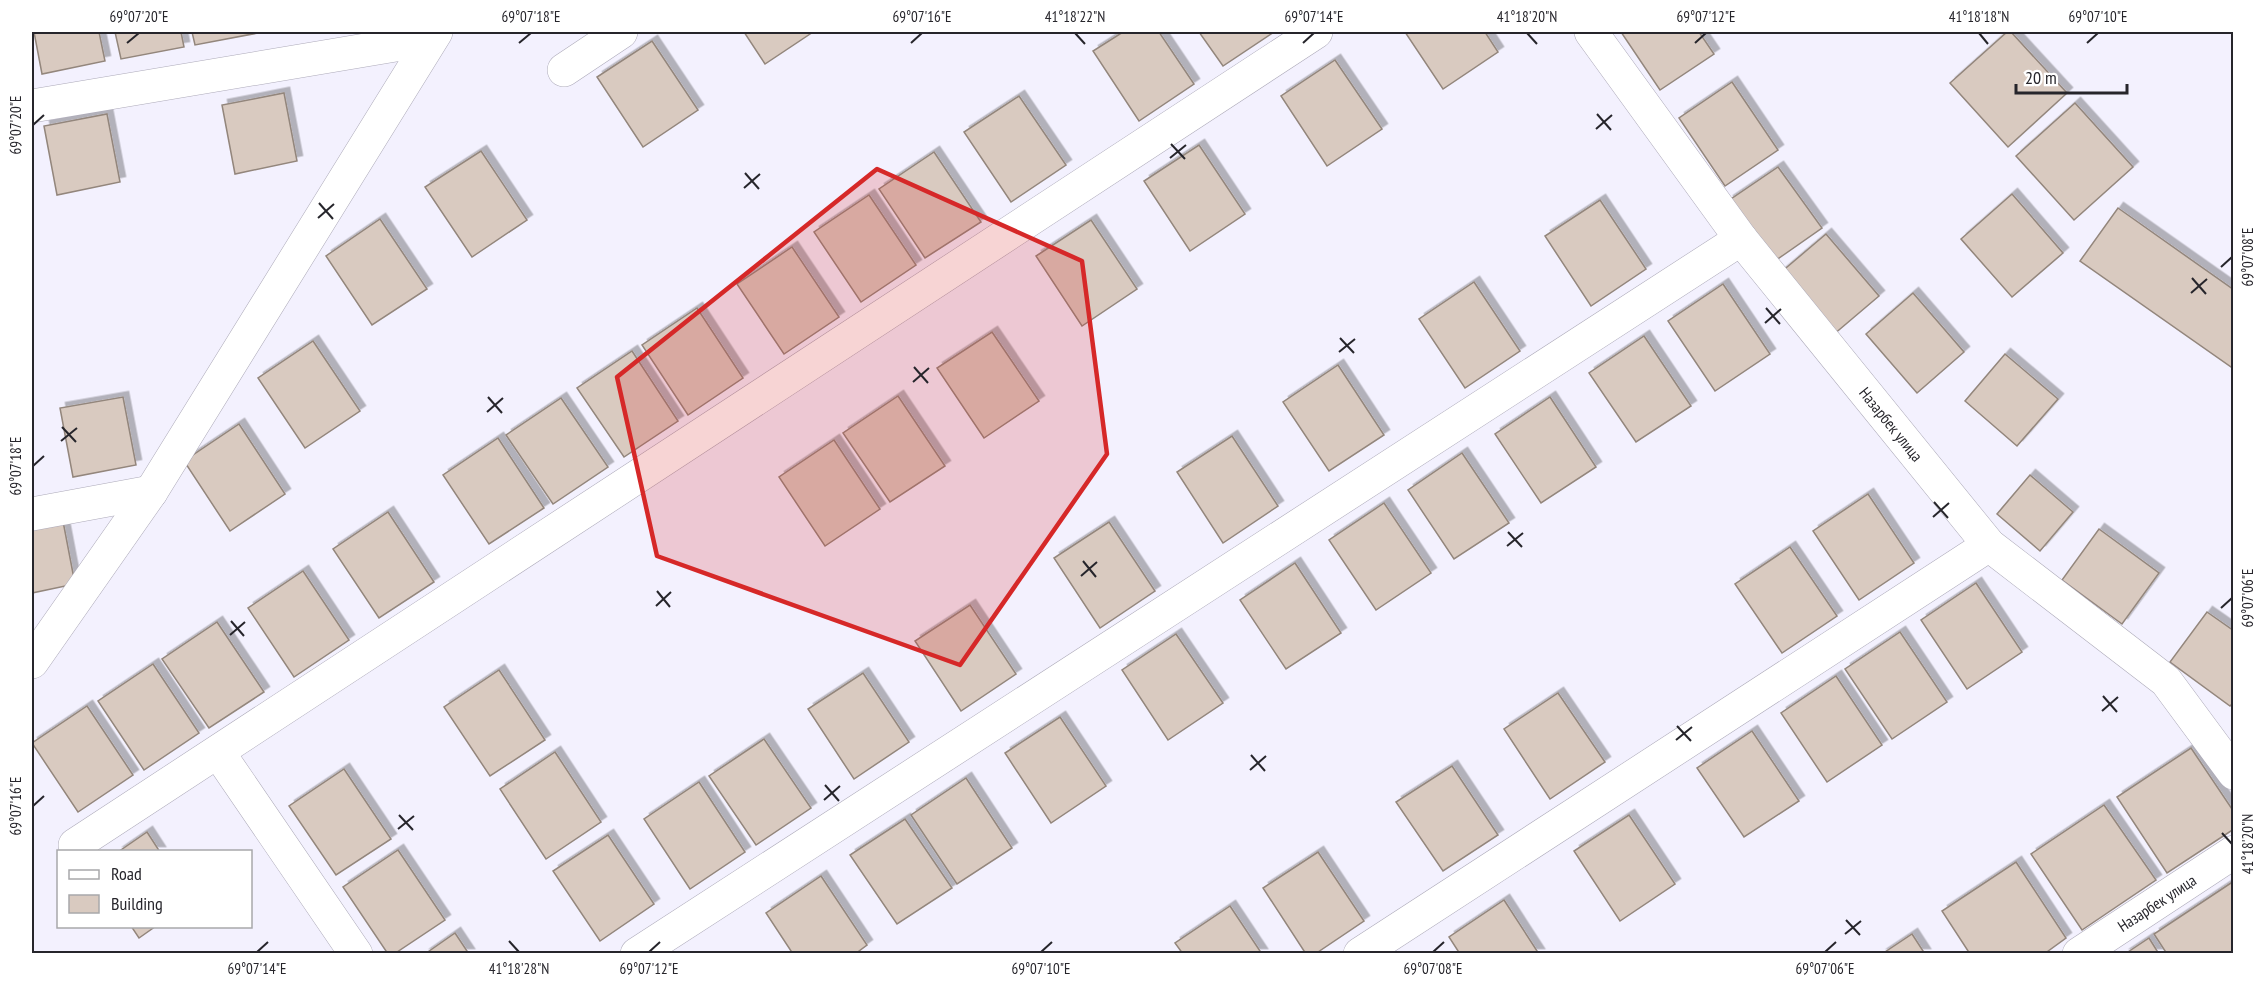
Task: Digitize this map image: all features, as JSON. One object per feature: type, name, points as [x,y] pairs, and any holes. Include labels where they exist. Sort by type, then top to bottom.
[{"type":"street","points":[[564,70],[621,32]]},
{"type":"street","points":[[75,845],[1316,32]]},
{"type":"street","name":"Назарбек улица","points":[[1591,32],[1741,240],[1989,545],[2166,681],[2234,773]]},
{"type":"street","points":[[32,106],[434,35]]},
{"type":"street","points":[[32,662],[151,492],[434,35]]},
{"type":"street","points":[[637,954],[1741,240]]},
{"type":"street","points":[[32,514],[151,492]]},
{"type":"street","points":[[1360,954],[1989,545]]},
{"type":"street","points":[[218,752],[356,954]]},
{"type":"street","name":"Назарбек улица","points":[[2079,954],[2234,852]]},
{"type":"highlighted area","points":[[877,169],[1082,261],[1107,454],[960,665],[657,556],[617,377]]},
{"type":"building","points":[[34,32],[99,32],[105,61],[42,74]]},
{"type":"building","points":[[115,32],[181,32],[184,47],[121,59]]},
{"type":"building","points":[[192,32],[257,32],[258,33],[195,45]]},
{"type":"building","points":[[744,32],[813,32],[765,64]]},
{"type":"building","points":[[1123,32],[1159,32],[1194,84],[1139,121],[1093,51]]},
{"type":"building","points":[[1199,32],[1274,32],[1223,66]]},
{"type":"building","points":[[1405,32],[1485,32],[1498,52],[1443,89]]},
{"type":"building","points":[[1621,32],[1699,32],[1714,54],[1660,90]]},
{"type":"building","points":[[2007,32],[2011,32],[2067,93],[2008,147],[1950,83]]},
{"type":"building","points":[[652,41],[698,110],[643,147],[597,77]]},
{"type":"building","points":[[1335,60],[1382,129],[1327,166],[1281,96]]},
{"type":"building","points":[[1732,82],[1778,150],[1725,186],[1679,118]]},
{"type":"building","points":[[284,93],[297,161],[235,174],[222,105]]},
{"type":"building","points":[[1019,96],[1066,165],[1011,202],[964,132]]},
{"type":"building","points":[[2075,103],[2133,167],[2074,220],[2016,156]]},
{"type":"building","points":[[107,114],[120,182],[57,195],[44,126]]},
{"type":"building","points":[[1199,145],[1245,214],[1190,251],[1144,181]]},
{"type":"building","points":[[481,151],[527,220],[472,257],[425,187]]},
{"type":"building","points":[[934,152],[981,222],[925,258],[879,189]]},
{"type":"building","points":[[1778,167],[1822,228],[1772,263],[1728,201]]},
{"type":"building","points":[[2012,194],[2063,253],[2012,297],[1961,239]]},
{"type":"building","points":[[869,195],[916,265],[861,302],[814,232]]},
{"type":"building","points":[[1600,200],[1646,269],[1591,306],[1545,236]]},
{"type":"building","points":[[2118,208],[2234,290],[2234,369],[2080,261]]},
{"type":"building","points":[[380,219],[427,289],[372,325],[326,256]]},
{"type":"building","points":[[1091,220],[1137,289],[1082,326],[1036,256]]},
{"type":"building","points":[[1826,234],[1879,296],[1833,335],[1780,273]]},
{"type":"building","points":[[792,247],[839,317],[784,354],[737,284]]},
{"type":"building","points":[[1474,282],[1520,351],[1465,388],[1419,319]]},
{"type":"building","points":[[1723,284],[1770,354],[1715,391],[1668,321]]},
{"type":"building","points":[[1913,293],[1964,352],[1917,393],[1866,334]]},
{"type":"building","points":[[697,308],[743,378],[688,415],[642,345]]},
{"type":"building","points":[[992,332],[1039,401],[984,438],[937,368]]},
{"type":"building","points":[[1644,336],[1691,406],[1636,442],[1589,373]]},
{"type":"building","points":[[313,341],[360,411],[305,448],[258,378]]},
{"type":"building","points":[[632,351],[678,421],[624,457],[577,388]]},
{"type":"building","points":[[2005,354],[2058,399],[2017,446],[1965,401]]},
{"type":"building","points":[[1338,365],[1384,435],[1329,471],[1283,402]]},
{"type":"building","points":[[898,396],[945,466],[890,502],[843,433]]},
{"type":"building","points":[[123,397],[136,465],[73,477],[60,408]]},
{"type":"building","points":[[1550,397],[1596,467],[1541,503],[1495,434]]},
{"type":"building","points":[[561,398],[608,467],[553,504],[506,435]]},
{"type":"building","points":[[239,424],[285,494],[230,531],[184,461]]},
{"type":"building","points":[[1232,436],[1278,506],[1223,543],[1177,472]]},
{"type":"building","points":[[498,438],[544,508],[489,544],[443,475]]},
{"type":"building","points":[[834,440],[880,509],[825,546],[779,477]]},
{"type":"building","points":[[1462,453],[1509,523],[1454,559],[1408,490]]},
{"type":"building","points":[[2030,475],[2073,512],[2040,551],[1997,514]]},
{"type":"building","points":[[1868,494],[1914,563],[1859,600],[1813,531]]},
{"type":"building","points":[[1384,503],[1431,573],[1376,610],[1329,540]]},
{"type":"building","points":[[388,512],[434,582],[379,618],[333,549]]},
{"type":"building","points":[[62,516],[75,584],[32,593],[32,522]]},
{"type":"building","points":[[1109,522],[1155,591],[1100,628],[1054,558]]},
{"type":"building","points":[[2099,529],[2159,573],[2122,624],[2062,580]]},
{"type":"building","points":[[1790,547],[1837,616],[1782,653],[1735,584]]},
{"type":"building","points":[[1295,563],[1341,633],[1286,669],[1240,600]]},
{"type":"building","points":[[303,571],[349,640],[294,677],[248,608]]},
{"type":"building","points":[[1976,583],[2022,652],[1967,689],[1921,620]]},
{"type":"building","points":[[970,605],[1016,674],[961,711],[915,641]]},
{"type":"building","points":[[2207,612],[2234,631],[2234,702],[2230,706],[2170,662]]},
{"type":"building","points":[[217,622],[264,692],[209,728],[162,659]]},
{"type":"building","points":[[1900,632],[1947,702],[1892,739],[1845,669]]},
{"type":"building","points":[[1176,634],[1223,703],[1168,740],[1122,670]]},
{"type":"building","points":[[153,664],[199,733],[144,770],[98,701]]},
{"type":"building","points":[[499,670],[545,740],[490,776],[444,707]]},
{"type":"building","points":[[863,673],[909,742],[854,779],[808,709]]},
{"type":"building","points":[[1836,676],[1882,745],[1827,782],[1781,713]]},
{"type":"building","points":[[1558,693],[1605,762],[1550,799],[1504,729]]},
{"type":"building","points":[[87,706],[133,775],[78,812],[32,743]]},
{"type":"building","points":[[1060,717],[1106,786],[1051,823],[1005,753]]},
{"type":"building","points":[[1752,731],[1799,801],[1744,837],[1697,768]]},
{"type":"building","points":[[764,739],[811,808],[756,845],[709,776]]},
{"type":"building","points":[[2191,748],[2234,812],[2234,829],[2167,873],[2117,797]]},
{"type":"building","points":[[555,752],[601,822],[546,859],[500,789]]},
{"type":"building","points":[[1452,766],[1498,835],[1443,871],[1396,802]]},
{"type":"building","points":[[344,769],[391,839],[336,875],[289,806]]},
{"type":"building","points":[[966,778],[1012,848],[957,884],[911,815]]},
{"type":"building","points":[[699,782],[745,852],[690,889],[644,819]]},
{"type":"building","points":[[2104,805],[2156,880],[2082,930],[2031,854]]},
{"type":"building","points":[[1629,815],[1675,884],[1620,921],[1574,851]]},
{"type":"building","points":[[905,819],[952,888],[897,924],[850,855]]},
{"type":"building","points":[[147,832],[159,850],[121,850]]},
{"type":"building","points":[[608,835],[654,904],[600,941],[553,871]]},
{"type":"building","points":[[398,850],[445,920],[394,954],[388,954],[343,887]]},
{"type":"building","points":[[1318,852],[1364,921],[1315,954],[1306,954],[1263,888]]},
{"type":"building","points":[[2016,862],[2066,938],[2044,954],[1970,954],[1942,911]]},
{"type":"building","points":[[821,876],[867,945],[855,954],[793,954],[766,913]]},
{"type":"building","points":[[2234,881],[2234,954],[2167,954],[2154,934]]},
{"type":"building","points":[[1504,900],[1539,954],[1460,954],[1449,937]]},
{"type":"building","points":[[1230,906],[1262,954],[1183,954],[1175,943]]},
{"type":"building","points":[[132,928],[153,928],[139,938]]},
{"type":"building","points":[[455,933],[469,954],[425,954]]},
{"type":"building","points":[[1912,934],[1925,954],[1882,954]]},
{"type":"building","points":[[2149,938],[2159,954],[2125,954]]}]
